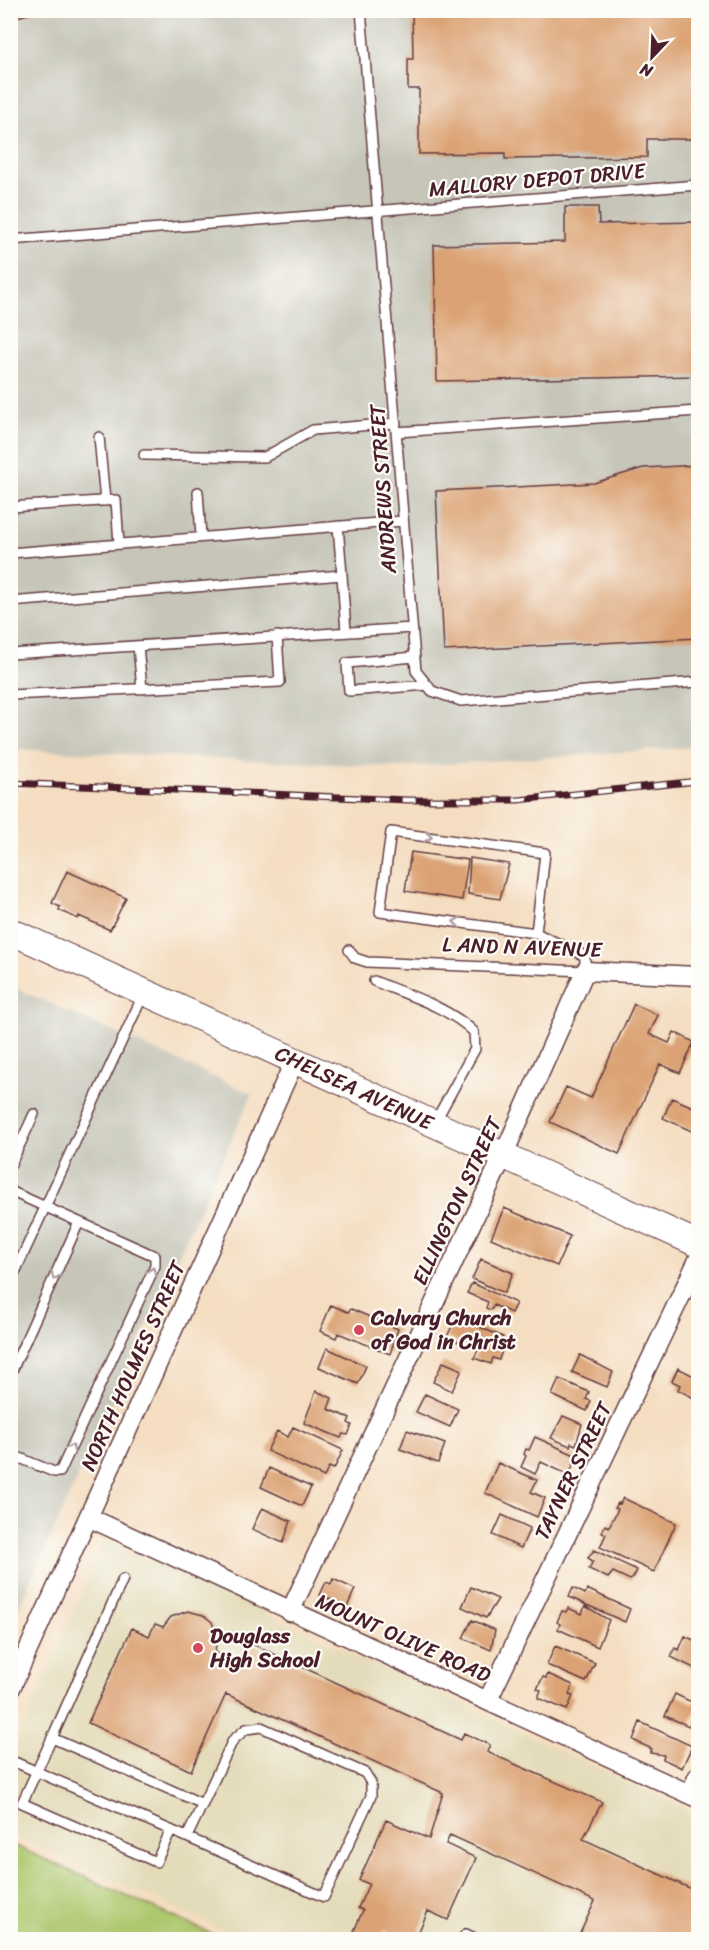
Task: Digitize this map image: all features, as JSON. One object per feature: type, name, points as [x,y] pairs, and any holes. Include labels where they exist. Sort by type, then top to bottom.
[{"type":"main road","name":"CHELSEA AVENUE","points":[[10,931],[699,1244]]},
{"type":"street","name":"L AND N AVENUE","points":[[585,971],[699,976]]},
{"type":"street","name":"ELLINGTON STREET","points":[[290,1612],[503,1156],[585,971]]},
{"type":"street","name":"NORTH HOLMES STREET","points":[[10,1690],[90,1518],[295,1060]]},
{"type":"street","name":"TAYNER STREET","points":[[488,1700],[699,1260]]},
{"type":"street","name":"MOUNT OLIVE ROAD","points":[[90,1518],[694,1796]]},
{"type":"street","points":[[694,1796],[699,1776]]},
{"type":"lane","name":"ANDREWS STREET","points":[[361,10],[416,671],[428,685]]},
{"type":"lane","name":"MALLORY DEPOT DRIVE","points":[[10,240],[699,185]]},
{"type":"lane","points":[[144,455],[266,458],[313,430],[397,428],[699,411]]},
{"type":"lane","points":[[99,437],[105,501]]},
{"type":"lane","points":[[198,492],[201,536]]},
{"type":"lane","points":[[10,507],[116,500],[119,544]]},
{"type":"lane","points":[[10,553],[403,521]]},
{"type":"lane","points":[[338,526],[346,632]]},
{"type":"lane","points":[[10,602],[342,574]]},
{"type":"lane","points":[[10,654],[412,628]]},
{"type":"lane","points":[[10,695],[280,682],[277,636]]},
{"type":"lane","points":[[138,646],[142,689]]},
{"type":"lane","points":[[415,657],[347,663],[349,691],[428,685],[432,691],[461,701],[699,682]]},
{"type":"lane","points":[[536,933],[545,853],[391,832],[380,912],[536,933],[585,956],[585,971]]},
{"type":"lane","name":"L AND N AVENUE","points":[[349,950],[355,958],[366,962],[585,971]]},
{"type":"lane","points":[[374,981],[432,1005],[465,1023],[474,1032],[474,1048],[470,1058],[434,1124]]},
{"type":"lane","points":[[10,1283],[14,1266],[46,1207],[145,991]]},
{"type":"lane","points":[[10,1166],[34,1114]]},
{"type":"lane","points":[[10,1191],[155,1256],[155,1266],[60,1472],[54,1472],[10,1454]]},
{"type":"lane","points":[[10,1375],[79,1222]]},
{"type":"lane","points":[[123,1579],[22,1803],[156,1862],[171,1830]]},
{"type":"lane","points":[[10,1760],[324,1897],[371,1796],[371,1783],[365,1773],[261,1727],[246,1729],[233,1740],[187,1837]]},
{"type":"lane","points":[[52,1738],[203,1804]]},
{"type":"lane","points":[[461,1940],[466,1934],[479,1940]]},
{"type":"shaded area","points":[[11,11],[698,11],[698,747],[402,767],[11,749]]},
{"type":"shaded area","points":[[11,986],[252,1094],[11,1624]]},
{"type":"shaded area","name":"Douglass High School","points":[[105,1539],[698,1815],[698,1939],[244,1939],[11,1834],[11,1756]]},
{"type":"green space","points":[[11,1844],[223,1939],[11,1939]]},
{"type":"building","points":[[10,10],[39,10],[39,11],[10,19]]},
{"type":"building","points":[[412,10],[698,10],[698,139],[647,139],[647,157],[505,159],[505,153],[419,154],[419,89],[408,89],[408,59],[413,59]]},
{"type":"building","points":[[565,207],[598,207],[599,224],[698,222],[698,376],[437,381],[434,245],[565,242]]},
{"type":"building","points":[[698,465],[698,638],[444,651],[436,491],[594,483],[643,468]]},
{"type":"building","points":[[411,852],[468,860],[462,900],[405,891]]},
{"type":"building","points":[[470,858],[509,864],[500,899],[468,894]]},
{"type":"building","points":[[67,871],[126,898],[110,930],[79,916],[78,919],[59,910],[60,907],[52,903]]},
{"type":"building","points":[[634,1004],[658,1015],[649,1034],[669,1043],[674,1032],[694,1042],[680,1073],[660,1064],[619,1154],[550,1122],[566,1087],[591,1098]]},
{"type":"building","points":[[672,1098],[693,1107],[694,1104],[698,1106],[698,1134],[663,1118]]},
{"type":"building","points":[[504,1208],[570,1236],[557,1266],[491,1238]]},
{"type":"building","points":[[481,1259],[513,1273],[504,1293],[472,1279]]},
{"type":"building","points":[[472,1283],[516,1303],[511,1313],[494,1305],[491,1310],[486,1308],[488,1302],[467,1293]]},
{"type":"building","name":"Calvary Church of God in Christ","points":[[331,1305],[348,1312],[351,1309],[398,1329],[390,1354],[338,1333],[336,1338],[320,1331]]},
{"type":"building","points":[[456,1317],[503,1337],[498,1349],[502,1351],[499,1360],[493,1358],[491,1364],[474,1358],[478,1350],[447,1337]]},
{"type":"building","points":[[327,1348],[366,1366],[358,1384],[319,1367]]},
{"type":"building","points":[[580,1355],[613,1372],[607,1387],[572,1372]]},
{"type":"building","points":[[443,1362],[462,1370],[452,1391],[433,1382]]},
{"type":"building","points":[[678,1368],[698,1378],[698,1400],[678,1390],[680,1385],[672,1381]]},
{"type":"building","points":[[559,1379],[589,1392],[586,1399],[591,1401],[587,1411],[552,1395]]},
{"type":"building","points":[[316,1391],[332,1398],[328,1409],[350,1418],[348,1423],[352,1425],[348,1435],[343,1434],[341,1438],[304,1423]]},
{"type":"building","points":[[425,1394],[458,1409],[450,1427],[416,1412]]},
{"type":"building","points":[[563,1416],[582,1424],[576,1445],[571,1443],[570,1446],[551,1438]]},
{"type":"building","points":[[293,1427],[343,1450],[334,1469],[329,1467],[324,1477],[267,1451],[277,1431],[288,1437]]},
{"type":"building","points":[[407,1430],[445,1444],[438,1463],[400,1449]]},
{"type":"building","points":[[535,1437],[577,1456],[569,1475],[541,1462],[535,1474],[521,1467],[526,1456],[524,1454],[526,1449],[529,1450]]},
{"type":"building","points":[[498,1463],[537,1480],[531,1492],[545,1498],[537,1517],[485,1493]]},
{"type":"building","points":[[269,1468],[311,1487],[302,1506],[261,1487]]},
{"type":"building","points":[[623,1498],[676,1523],[654,1572],[600,1547],[606,1534],[602,1532],[605,1525],[609,1527],[618,1509],[615,1508]]},
{"type":"building","points":[[262,1508],[291,1521],[283,1543],[252,1529]]},
{"type":"building","points":[[502,1515],[530,1528],[521,1548],[493,1535]]},
{"type":"building","points":[[594,1550],[637,1570],[633,1578],[630,1580],[613,1572],[608,1578],[589,1569],[593,1561],[588,1558]]},
{"type":"building","points":[[333,1579],[355,1589],[347,1607],[320,1595],[326,1582],[331,1584]]},
{"type":"building","points":[[471,1587],[498,1599],[486,1618],[462,1607]]},
{"type":"building","points":[[573,1588],[585,1594],[587,1589],[630,1609],[625,1622],[569,1597]]},
{"type":"building","points":[[585,1606],[609,1620],[598,1647],[558,1629],[560,1624],[557,1622],[562,1611],[566,1612],[568,1608],[582,1614]]},
{"type":"building","points":[[188,1611],[203,1615],[212,1622],[217,1636],[215,1652],[222,1656],[238,1663],[248,1642],[461,1740],[464,1733],[490,1745],[487,1752],[602,1802],[583,1839],[698,1892],[698,1940],[577,1940],[595,1901],[450,1835],[446,1844],[476,1858],[448,1920],[428,1911],[415,1940],[406,1940],[385,1930],[381,1940],[370,1940],[354,1931],[363,1910],[358,1908],[369,1884],[359,1880],[386,1820],[429,1839],[443,1793],[226,1694],[191,1771],[88,1723],[132,1628],[149,1636],[155,1624],[163,1627],[171,1617]]},
{"type":"building","points":[[472,1620],[495,1630],[491,1650],[463,1638]]},
{"type":"building","points":[[685,1636],[698,1642],[698,1670],[671,1657],[675,1648],[679,1650]]},
{"type":"building","points":[[555,1646],[595,1663],[586,1682],[547,1665]]},
{"type":"building","points":[[548,1674],[573,1685],[569,1695],[573,1696],[567,1710],[538,1698],[541,1690],[537,1689],[543,1677],[546,1678]]},
{"type":"building","points":[[675,1694],[698,1705],[689,1726],[665,1716]]},
{"type":"building","points":[[640,1722],[692,1746],[682,1768],[663,1759],[664,1755],[650,1753],[652,1749],[633,1740]]},
{"type":"railway","points":[[10,783],[408,800],[518,800],[698,781]]},
{"type":"place","name":"Calvary Church of God in Christ","points":[[359,1330]]},
{"type":"place","name":"Douglass High School","points":[[198,1648]]}]
